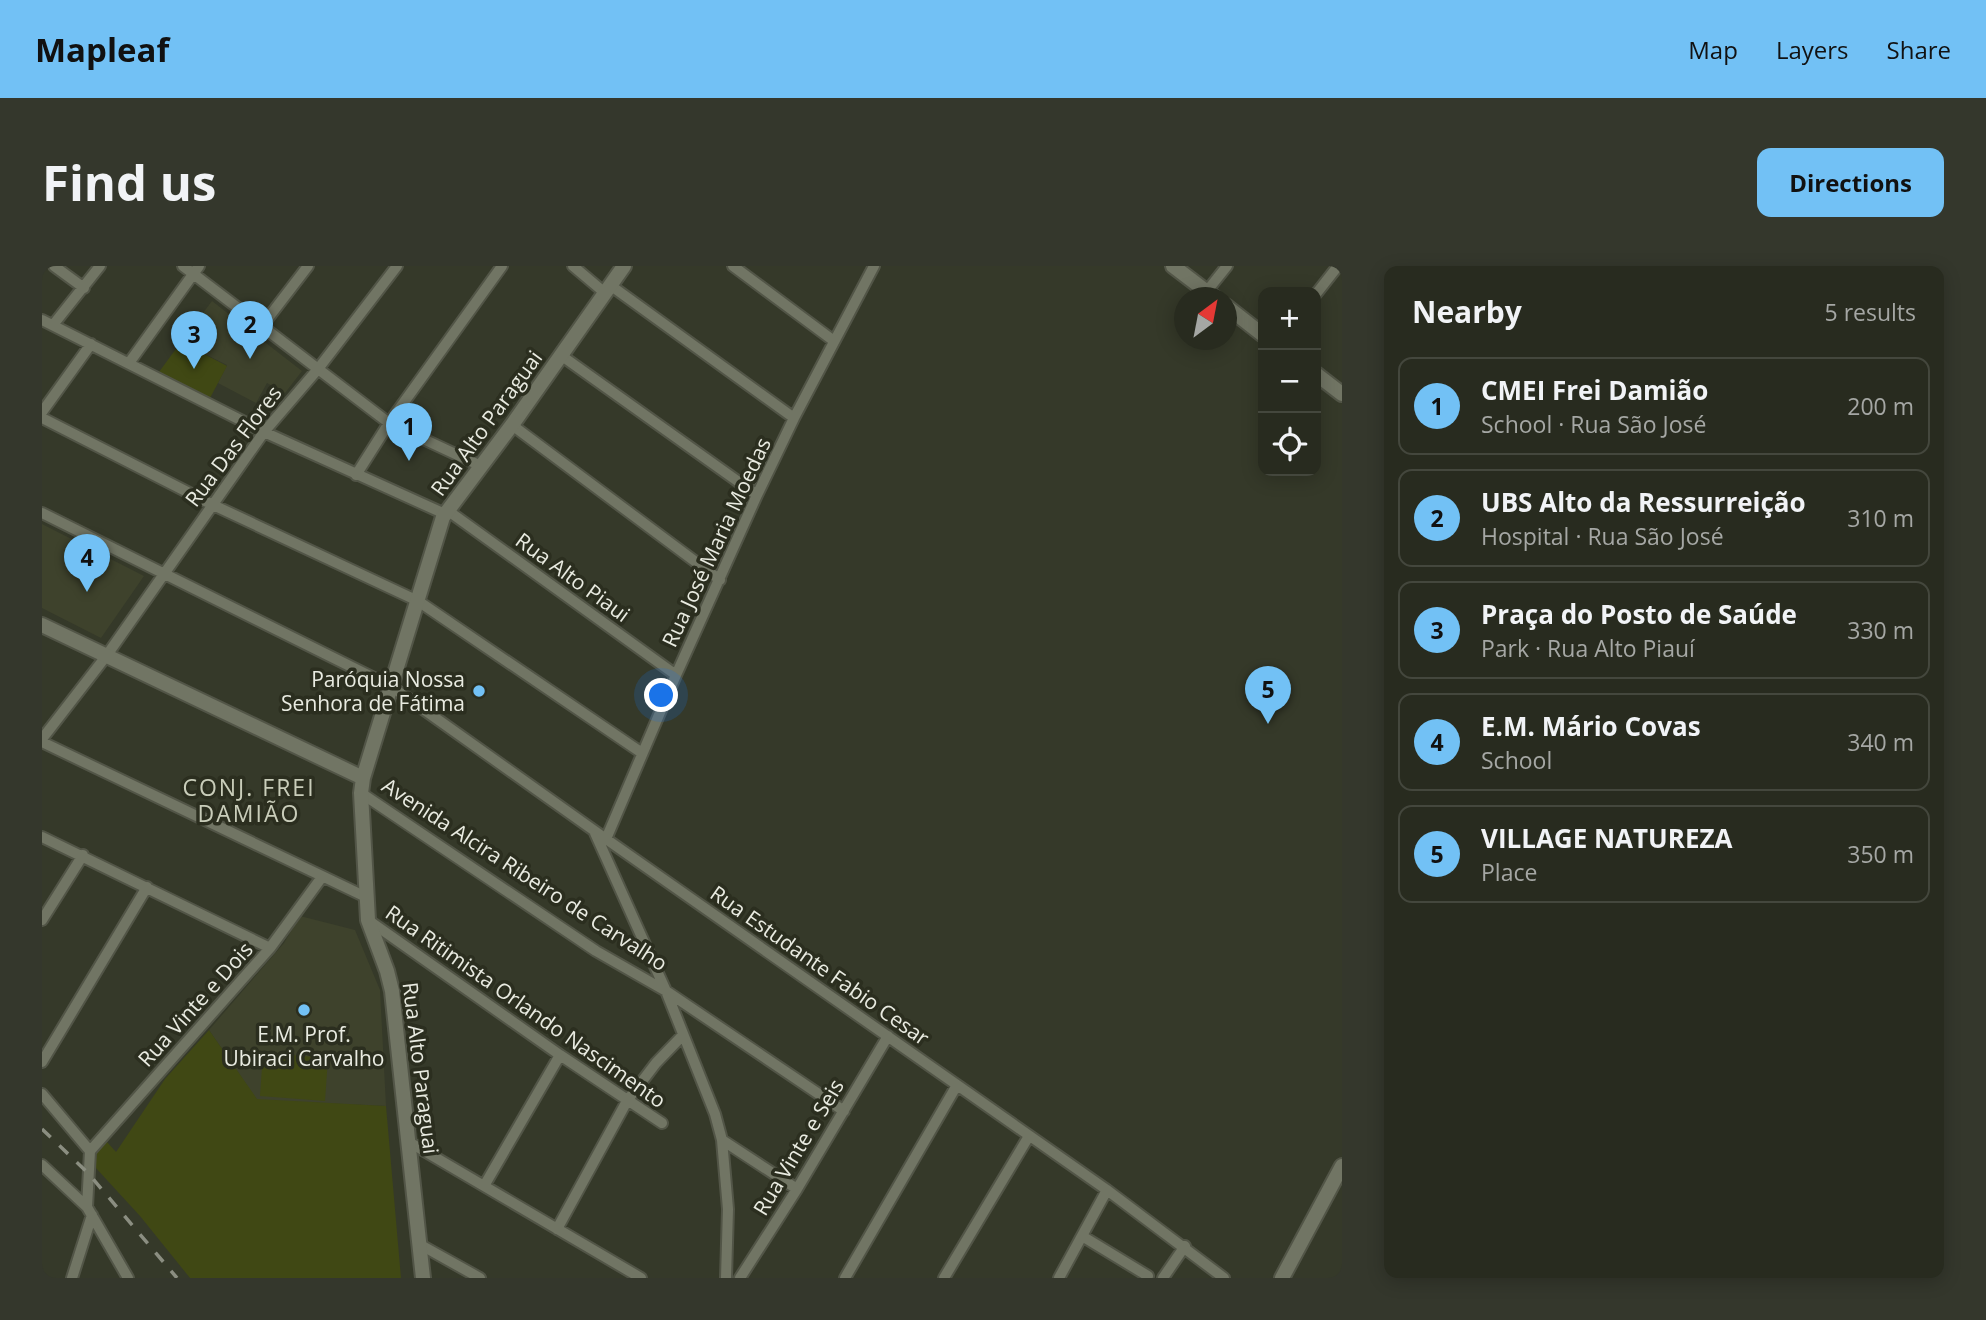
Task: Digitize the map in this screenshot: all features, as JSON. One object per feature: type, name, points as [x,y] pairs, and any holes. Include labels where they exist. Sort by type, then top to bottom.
[{"type":"street","points":[[54,266],[84,288]]},
{"type":"street","points":[[53,325],[100,266]]},
{"type":"street","points":[[183,266],[196,270],[262,326],[389,423],[481,466]]},
{"type":"street","points":[[262,326],[308,266]]},
{"type":"street","name":"Rua Das Flores","points":[[42,741],[107,655],[264,432],[318,369],[397,266]]},
{"type":"street","points":[[356,474],[389,423],[502,266]]},
{"type":"street","points":[[573,266],[794,418]]},
{"type":"street","name":"Rua Alto Paraguai","points":[[423,1278],[392,991],[368,920],[360,793],[446,512],[562,356],[624,266]]},
{"type":"street","points":[[733,266],[834,341]]},
{"type":"street","name":"Rua José Maria Moedas","points":[[606,839],[757,495],[874,266]]},
{"type":"street","points":[[1173,266],[1202,287]]},
{"type":"street","points":[[1215,287],[1227,266]]},
{"type":"street","points":[[1321,288],[1338,266]]},
{"type":"street","points":[[130,363],[196,270]]},
{"type":"street","points":[[1237,314],[1258,331]]},
{"type":"street","name":"Rua Alto Piaui","points":[[42,320],[264,432],[446,512],[676,675]]},
{"type":"street","points":[[42,412],[91,344]]},
{"type":"street","points":[[562,356],[757,495]]},
{"type":"street","points":[[1321,378],[1342,394]]},
{"type":"street","points":[[42,418],[211,504],[418,601],[642,753]]},
{"type":"street","points":[[512,425],[720,580]]},
{"type":"street","name":"Rua Estudante Fabio Cesar","points":[[42,513],[392,687],[1107,1190],[1185,1246],[1224,1278]]},
{"type":"street","name":"Avenida Alcira Ribeiro de Carvalho","points":[[42,625],[363,778]]},
{"type":"street","name":"Rua Ritimista Orlando Nascimento","points":[[42,741],[366,897]]},
{"type":"street","name":"Avenida Alcira Ribeiro de Carvalho","points":[[360,793],[596,951],[666,991],[844,1111]]},
{"type":"street","points":[[594,831],[666,991],[703,1081],[722,1140],[728,1209],[726,1278]]},
{"type":"street","points":[[42,837],[270,948]]},
{"type":"street","points":[[42,920],[83,855]]},
{"type":"street","name":"Rua Vinte e Dois","points":[[90,1151],[270,948],[322,877]]},
{"type":"street","points":[[42,1062],[147,887]]},
{"type":"street","points":[[42,894],[54,901]]},
{"type":"street","name":"Rua Ritimista Orlando Nascimento","points":[[368,920],[662,1123]]},
{"type":"street","points":[[557,1229],[627,1101],[656,1063],[683,1035]]},
{"type":"street","name":"Rua Vinte e Seis","points":[[740,1278],[797,1189],[888,1036]]},
{"type":"street","points":[[484,1186],[560,1055]]},
{"type":"street","points":[[845,1278],[957,1085]]},
{"type":"street","points":[[42,1094],[90,1151],[90,1211],[72,1278]]},
{"type":"street","points":[[944,1278],[1029,1136]]},
{"type":"street","points":[[722,1140],[797,1189]]},
{"type":"street","points":[[409,1142],[641,1278]]},
{"type":"street","points":[[42,1165],[90,1211],[128,1278]]},
{"type":"street","points":[[1282,1278],[1341,1170]]},
{"type":"street","points":[[1059,1278],[1107,1190]]},
{"type":"street","points":[[1083,1236],[1148,1276]]},
{"type":"street","points":[[419,1244],[480,1278]]},
{"type":"street","points":[[1163,1278],[1185,1246]]},
{"type":"shaded area","points":[[212,301],[302,371],[285,393],[267,383],[256,403],[218,383],[227,365],[181,342]]},
{"type":"shaded area","points":[[42,524],[144,576],[101,638],[42,608]]},
{"type":"shaded area","name":"E.M. Prof. Ubiraci Carvalho","points":[[300,916],[355,930],[380,990],[386,1106],[257,1100],[209,1030],[284,943]]},
{"type":"green space","points":[[181,342],[227,366],[210,398],[159,372]]},
{"type":"green space","points":[[209,1030],[257,1099],[386,1106],[401,1278],[190,1278],[140,1216],[95,1167],[97,1153],[107,1142],[116,1152],[165,1079]]},
{"type":"green space","points":[[263,1053],[328,1058],[325,1101],[260,1096]]},
{"type":"railway","points":[[42,1129],[88,1173],[177,1278]]},
{"type":"place","name":"UBS Alto da Ressurreição","points":[[250,359]]},
{"type":"place","name":"Praça do Posto de Saúde","points":[[194,369]]},
{"type":"place","name":"CMEI Frei Damião","points":[[409,461]]},
{"type":"place","name":"E.M. Mário Covas","points":[[87,592]]},
{"type":"place","name":"Paróquia Nossa Senhora de Fátima","points":[[479,691]]},
{"type":"place","name":"VILLAGE NATUREZA","points":[[1268,724]]},
{"type":"place","name":"E.M. Prof. Ubiraci Carvalho","points":[[304,1010]]},
{"type":"district","name":"CONJ. FREI DAMIÃO","points":[[249,800]]}]
